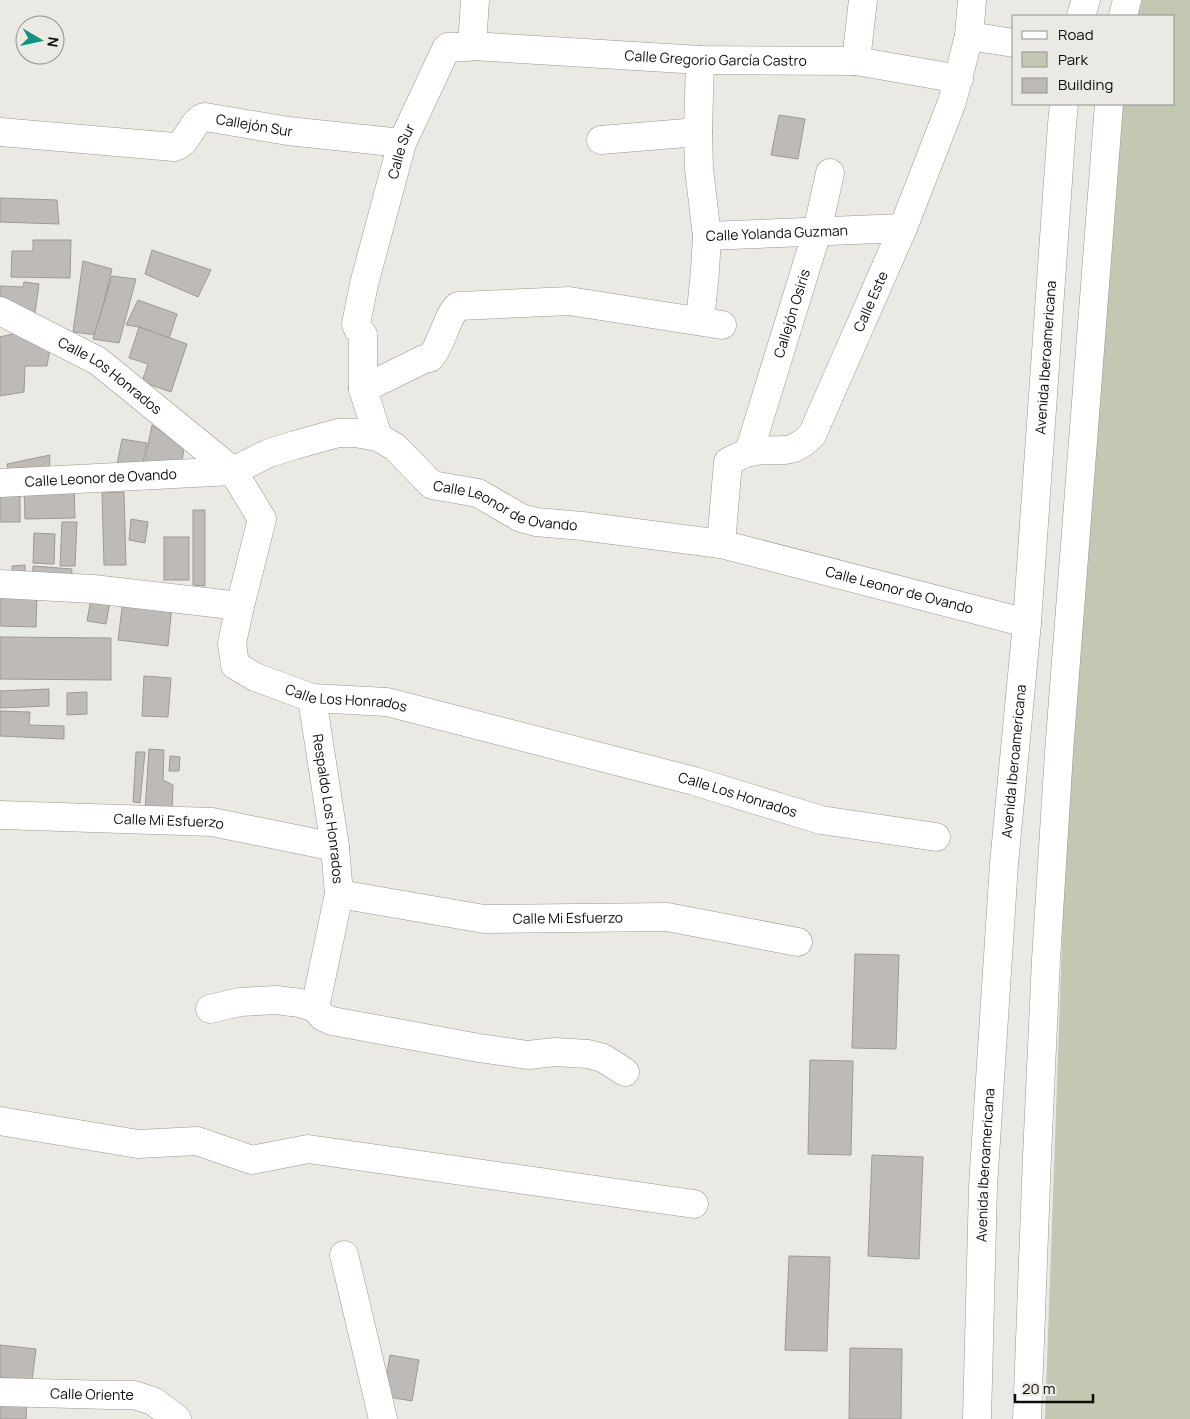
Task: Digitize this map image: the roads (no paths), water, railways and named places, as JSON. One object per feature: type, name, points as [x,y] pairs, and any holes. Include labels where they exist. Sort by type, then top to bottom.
[{"type":"street","points":[[472,46],[475,0]]},
{"type":"street","points":[[856,61],[863,0]]},
{"type":"street","name":"Calle Este","points":[[721,544],[728,462],[749,452],[791,450],[802,445],[812,435],[903,228],[952,102],[969,36],[972,0]]},
{"type":"street","points":[[1081,15],[1086,0]]},
{"type":"street","points":[[1123,15],[1127,0]]},
{"type":"street","points":[[969,36],[1012,43]]},
{"type":"street","name":"Calle Gregorio García Castro","points":[[472,46],[700,60],[856,61],[958,79]]},
{"type":"street","name":"Calle Sur","points":[[378,437],[363,390],[363,335],[358,330],[356,324],[364,284],[402,143],[446,49],[448,47],[472,46]]},
{"type":"street","points":[[700,60],[699,169],[707,236]]},
{"type":"street","name":"Avenida Iberoamericana","points":[[977,1419],[983,1187],[1004,864],[1026,623],[1064,105]]},
{"type":"street","points":[[1027,1419],[1037,1146],[1049,900],[1059,742],[1109,105]]},
{"type":"street","name":"Callejón Sur","points":[[0,132],[174,147],[181,144],[200,119],[205,117],[288,131],[402,143]]},
{"type":"street","points":[[601,140],[698,132]]},
{"type":"street","name":"Callejón Osiris","points":[[749,452],[817,232],[830,173]]},
{"type":"street","name":"Calle Yolanda Guzman","points":[[363,390],[424,359],[430,358],[436,351],[453,311],[458,306],[570,301],[711,323],[705,270],[707,236],[903,228]]},
{"type":"street","name":"Calle Los Honrados","points":[[0,311],[98,361],[233,471],[262,519],[232,644],[235,666],[255,677],[312,698],[387,702],[694,781],[821,820],[936,837]]},
{"type":"street","name":"Calle Leonor de Ovando","points":[[0,483],[233,471],[269,453],[331,435],[355,432],[378,437],[395,447],[432,485],[478,494],[521,518],[536,522],[721,544],[1026,623]]},
{"type":"street","points":[[0,584],[93,589],[240,606]]},
{"type":"street","name":"Respaldo Los Honrados","points":[[312,698],[335,847],[339,894],[315,1008]]},
{"type":"street","name":"Calle Mi Esfuerzo","points":[[0,815],[212,822],[335,847]]},
{"type":"street","name":"Calle Mi Esfuerzo","points":[[339,894],[484,919],[667,918],[798,942]]},
{"type":"street","points":[[210,1009],[240,1002],[276,1000],[300,1003],[315,1008],[323,1017],[332,1021],[528,1055],[555,1052],[588,1054],[603,1058],[625,1072]]},
{"type":"street","points":[[0,1121],[138,1144],[197,1141],[252,1160],[308,1149],[694,1204]]},
{"type":"street","points":[[344,1255],[383,1419]]},
{"type":"street","name":"Calle Oriente","points":[[0,1392],[134,1395],[153,1401],[177,1419]]}]
